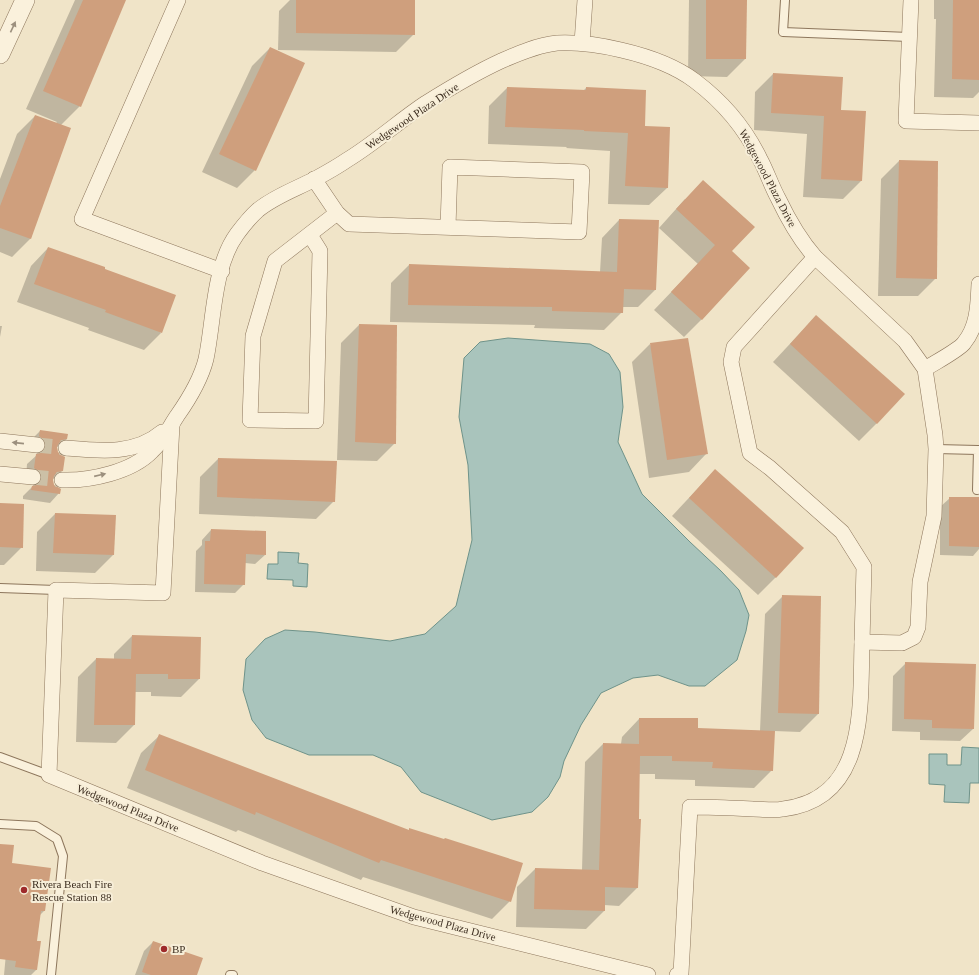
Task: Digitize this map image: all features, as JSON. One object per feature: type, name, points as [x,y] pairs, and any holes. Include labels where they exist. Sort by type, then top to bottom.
[{"type":"street","points":[[0,54],[25,0]]},
{"type":"street","points":[[178,0],[82,219],[222,270]]},
{"type":"street","points":[[582,43],[585,0]]},
{"type":"street","points":[[911,0],[906,121],[979,123]]},
{"type":"street","name":"Wedgewood Plaza Drive","points":[[62,480],[78,480],[95,477],[132,465],[144,459],[163,439],[184,406],[205,361],[211,320],[222,270],[228,252],[235,237],[257,211],[286,192],[314,179],[349,159],[426,104],[491,66],[514,55],[534,48],[556,44],[582,43],[607,46],[654,60],[675,69],[693,79],[713,95],[746,133],[760,158],[786,214],[800,238],[815,257],[905,341],[925,369],[936,449],[934,516],[920,582],[918,627],[914,637],[902,643],[862,642]]},
{"type":"street","points":[[314,179],[337,213],[349,224],[579,232],[582,172],[450,167],[448,227]]},
{"type":"street","points":[[310,235],[320,250],[316,421],[250,420],[253,336],[275,261],[337,213]]},
{"type":"street","points":[[677,975],[681,972],[690,807],[783,809],[811,803],[830,790],[845,768],[855,744],[860,720],[864,567],[842,532],[770,468],[750,453],[731,362],[734,347],[815,257]]},
{"type":"street","points":[[925,369],[964,344],[974,328],[978,307],[979,284]]},
{"type":"street","points":[[66,448],[108,451],[128,449],[142,445],[156,437],[172,424]]},
{"type":"street","points":[[49,776],[56,590],[163,593],[172,424]]},
{"type":"street","points":[[0,441],[38,445]]},
{"type":"street","points":[[0,474],[33,477]]},
{"type":"street","name":"Wedgewood Plaza Drive","points":[[49,776],[262,863],[414,917],[648,975]]},
{"type":"lane","points":[[785,0],[783,32],[909,37]]},
{"type":"lane","points":[[936,449],[978,450],[977,490]]},
{"type":"lane","points":[[0,588],[56,590]]},
{"type":"lane","points":[[0,757],[49,776]]},
{"type":"lane","points":[[0,824],[36,826],[57,839],[63,856],[51,975]]},
{"type":"water","points":[[508,338],[590,344],[609,354],[620,372],[623,407],[618,442],[642,494],[739,590],[749,615],[746,631],[737,660],[705,686],[689,686],[658,675],[633,678],[601,693],[581,725],[564,761],[560,777],[548,797],[532,812],[492,820],[421,792],[401,767],[373,755],[309,755],[266,738],[252,720],[243,690],[246,659],[265,639],[285,630],[390,641],[425,634],[456,606],[472,540],[468,465],[459,417],[464,358],[480,342]]},
{"type":"water","points":[[278,552],[299,553],[298,563],[308,564],[307,587],[293,586],[293,580],[267,579],[268,564],[278,564]]},
{"type":"water","points":[[962,747],[979,748],[979,783],[970,783],[969,803],[944,802],[945,785],[929,784],[929,754],[947,754],[947,765],[961,765]]},
{"type":"building","points":[[83,0],[126,0],[81,107],[43,91]]},
{"type":"building","points":[[296,0],[415,0],[415,35],[296,33]]},
{"type":"building","points":[[706,0],[747,0],[746,59],[706,59]]},
{"type":"building","points":[[953,0],[979,0],[979,80],[952,79]]},
{"type":"building","points":[[270,47],[305,63],[256,171],[219,154]]},
{"type":"building","points":[[773,73],[843,77],[841,110],[866,111],[862,181],[821,179],[824,116],[771,113]]},
{"type":"building","points":[[507,87],[586,90],[586,87],[646,90],[645,126],[670,127],[668,188],[625,186],[628,133],[505,127]]},
{"type":"building","points":[[35,115],[71,128],[31,239],[0,228],[0,206]]},
{"type":"building","points":[[899,160],[938,161],[937,279],[896,278]]},
{"type":"building","points":[[703,180],[755,227],[732,251],[750,268],[702,320],[671,292],[715,245],[676,209]]},
{"type":"building","points":[[619,219],[659,220],[656,290],[624,289],[623,313],[552,311],[552,307],[408,305],[409,264],[617,272]]},
{"type":"building","points":[[48,247],[105,267],[105,269],[176,295],[162,333],[105,312],[106,310],[34,284]]},
{"type":"building","points":[[816,315],[905,394],[877,424],[790,344]]},
{"type":"building","points":[[359,324],[397,325],[396,444],[355,442]]},
{"type":"building","points":[[688,338],[708,454],[667,460],[650,343]]},
{"type":"building","points":[[40,430],[68,434],[67,439],[62,440],[57,447],[58,452],[65,457],[63,471],[57,472],[53,480],[54,485],[61,489],[60,494],[31,490],[32,486],[41,482],[42,478],[41,473],[34,468],[36,454],[44,451],[46,446],[45,441],[39,436]]},
{"type":"building","points":[[218,458],[337,461],[335,502],[217,497]]},
{"type":"building","points":[[715,469],[804,548],[776,578],[689,498]]},
{"type":"building","points":[[949,497],[979,497],[979,547],[949,546]]},
{"type":"building","points":[[0,503],[24,504],[23,548],[0,547]]},
{"type":"building","points":[[55,513],[116,515],[114,555],[53,553]]},
{"type":"building","points":[[211,529],[266,531],[266,555],[246,554],[245,585],[204,584],[205,541],[210,541]]},
{"type":"building","points":[[782,595],[821,596],[819,714],[778,713]]},
{"type":"building","points":[[132,635],[201,637],[200,679],[168,679],[168,674],[136,674],[135,725],[94,725],[96,658],[131,659]]},
{"type":"building","points":[[905,662],[976,664],[974,729],[932,728],[932,720],[904,719]]},
{"type":"building","points":[[639,718],[698,718],[698,728],[775,731],[773,771],[712,768],[713,762],[672,761],[672,756],[640,756],[639,819],[641,819],[638,888],[605,887],[605,911],[534,909],[535,868],[599,870],[603,743],[639,744]]},
{"type":"building","points":[[159,734],[409,830],[409,828],[444,839],[445,838],[523,863],[511,902],[381,860],[379,863],[256,812],[255,815],[145,770]]},
{"type":"building","name":"Rivera Beach Fire Rescue Station 88","points":[[0,844],[14,845],[12,863],[51,868],[45,911],[41,911],[37,941],[41,941],[37,970],[15,967],[16,961],[0,959]]},
{"type":"building","name":"BP","points":[[153,941],[203,958],[197,975],[151,975],[142,972]]},
{"type":"tunnel","points":[[37,445],[66,448]]},
{"type":"tunnel","points":[[33,477],[62,480]]},
{"type":"place","name":"Rivera Beach Fire Rescue Station 88","points":[[24,890]]},
{"type":"place","name":"BP","points":[[164,949]]}]
